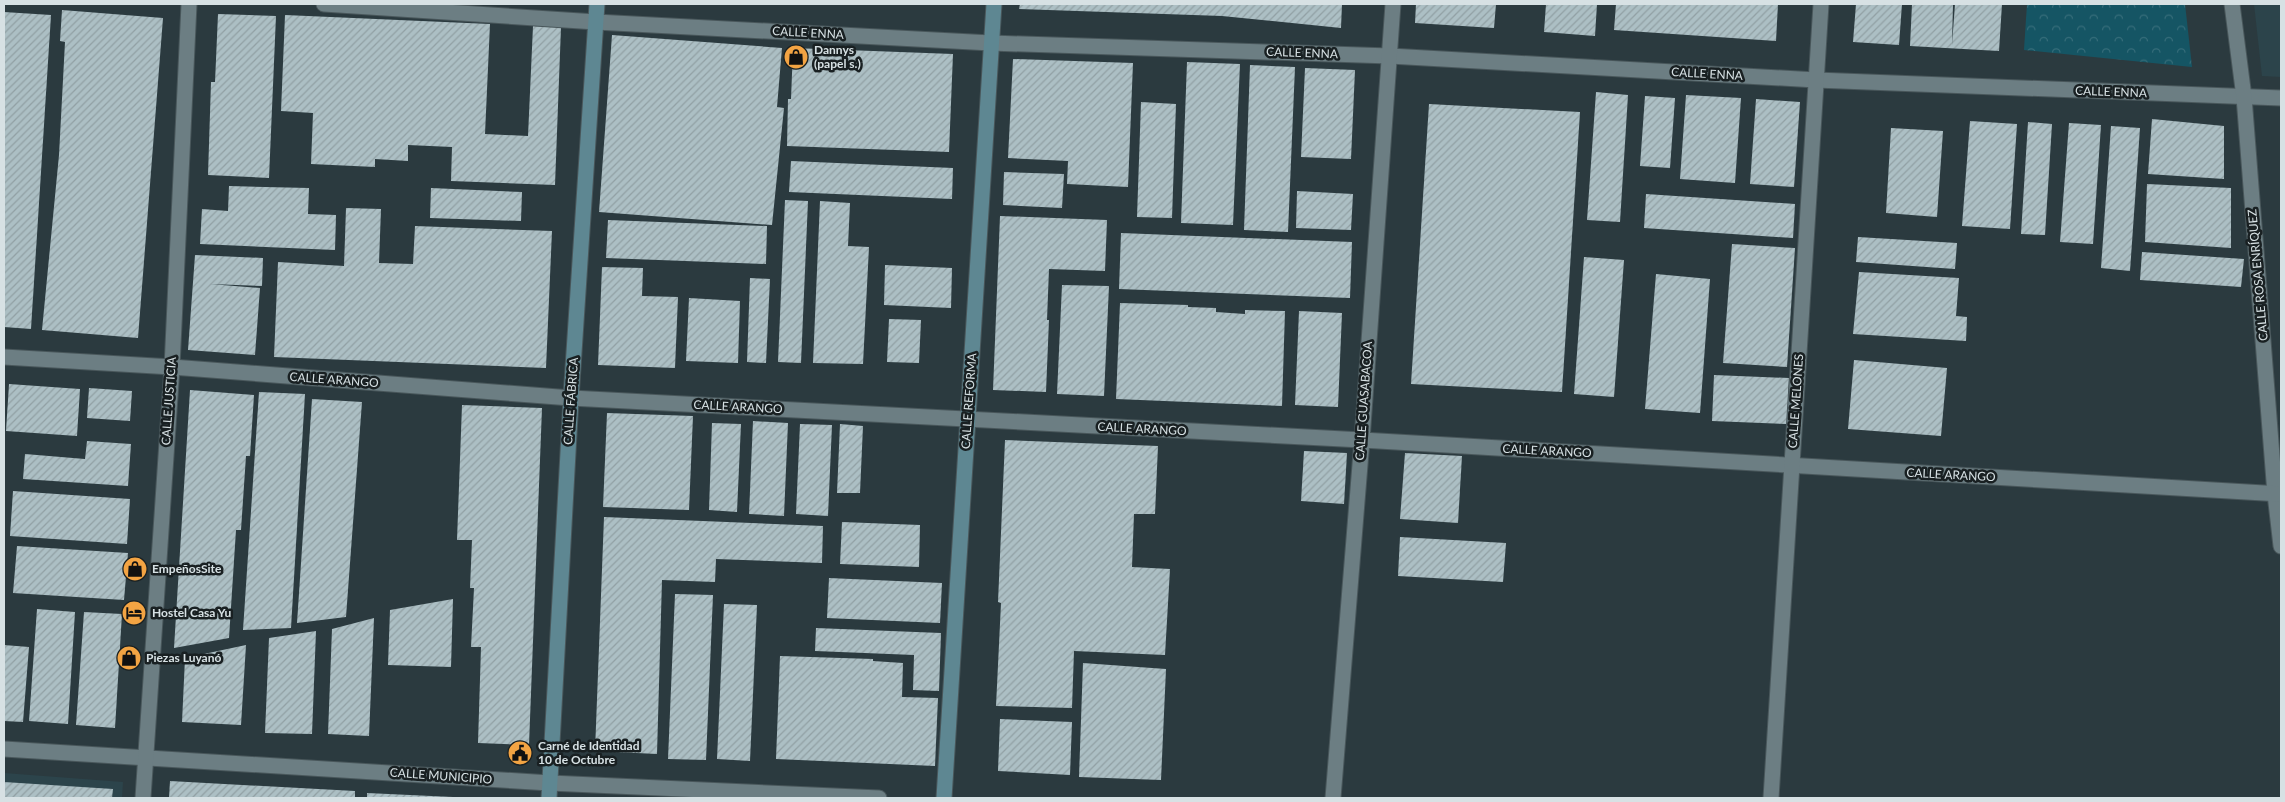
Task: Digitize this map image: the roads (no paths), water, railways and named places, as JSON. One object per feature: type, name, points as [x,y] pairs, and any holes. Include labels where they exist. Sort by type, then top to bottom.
[{"type":"street","name":"CALLE JUSTICIA","points":[[143,798],[172,367],[189,4]]},
{"type":"street","name":"CALLE ENNA","points":[[324,4],[596,22],[991,42],[1390,56],[1816,80],[2281,98]]},
{"type":"street","name":"CALLE FÁBRICA","points":[[550,791],[571,398],[597,4]]},
{"type":"street","name":"CALLE REFORMA","points":[[944,798],[994,4]]},
{"type":"street","name":"CALLE GUASABACOA","points":[[1333,798],[1362,440],[1393,4]]},
{"type":"street","name":"CALLE MELONES","points":[[1772,798],[1821,4]]},
{"type":"street","name":"CALLE ROSA ENRÍQUEZ","points":[[2232,4],[2244,97],[2281,546]]},
{"type":"street","name":"CALLE ARANGO","points":[[4,358],[172,367],[571,398],[1362,440],[2278,494]]},
{"type":"street","name":"CALLE MUNICIPIO","points":[[4,749],[145,758],[550,791],[879,798]]},
{"type":"place","name":"Dannys (papel s.)","points":[[796,57]]},
{"type":"place","name":"EmpeñosSite","points":[[135,569]]},
{"type":"place","name":"Hostel Casa Yu","points":[[134,613]]},
{"type":"place","name":"Piezas Luyanó","points":[[129,658]]},
{"type":"place","name":"Carné de Identidad 10 de Octubre","points":[[520,753]]}]
